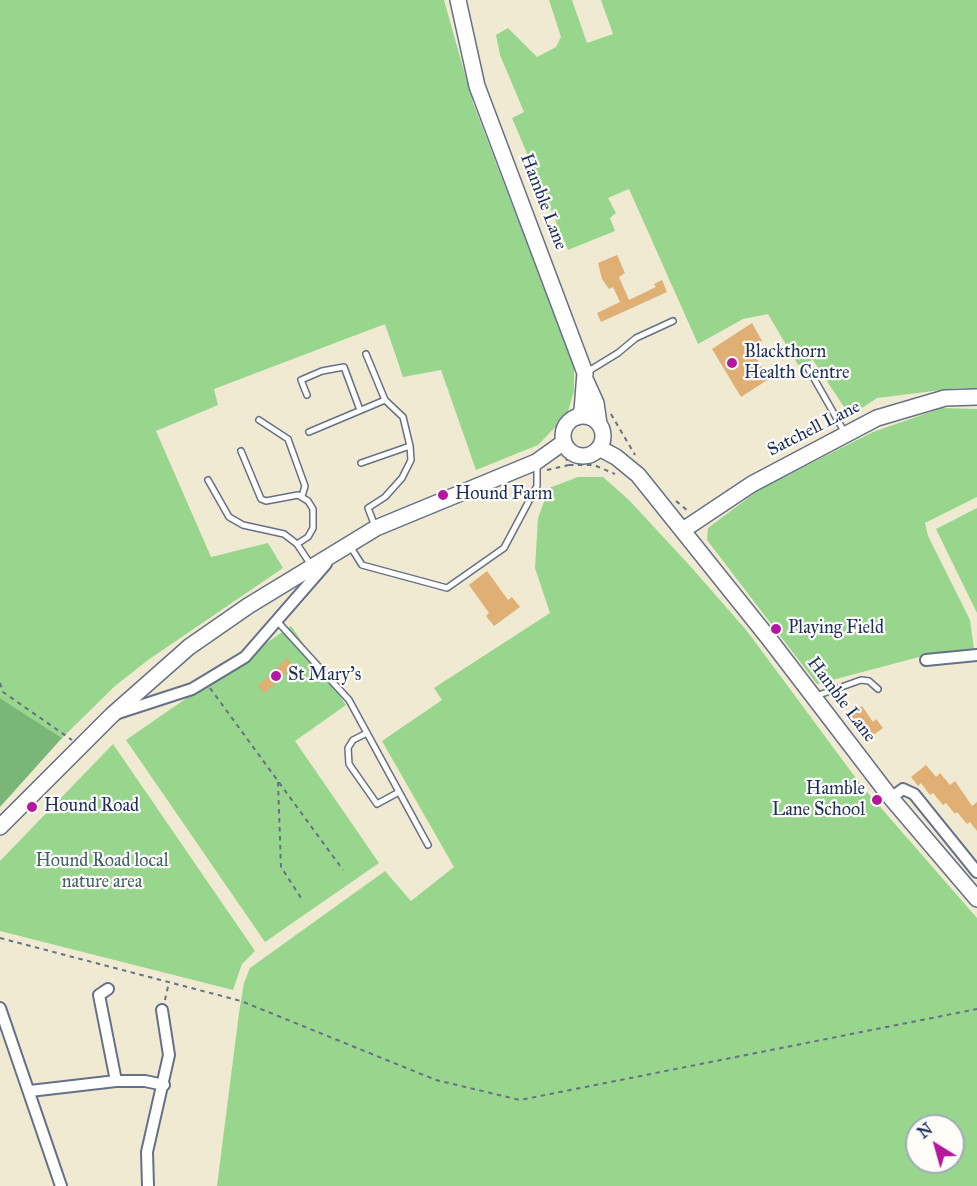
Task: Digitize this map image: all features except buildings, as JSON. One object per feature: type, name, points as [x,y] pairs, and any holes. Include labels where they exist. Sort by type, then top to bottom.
[{"type":"main road","name":"Hamble Lane","points":[[458,0],[477,86],[586,377],[582,411],[578,417]]},
{"type":"main road","points":[[536,462],[580,456],[593,453],[599,448],[603,434],[596,403],[586,377]]},
{"type":"main road","name":"Satchell Lane","points":[[683,530],[752,484],[845,433],[911,406],[945,398],[977,397]]},
{"type":"main road","points":[[580,456],[568,449],[564,442],[566,426],[578,417],[588,417],[599,424]]},
{"type":"main road","points":[[0,827],[112,715],[189,647],[248,606],[376,528],[536,462],[564,442]]},
{"type":"main road","name":"Hamble Lane","points":[[599,448],[616,457],[638,475],[815,697],[891,798],[977,899]]},
{"type":"street","points":[[112,715],[206,683],[245,657],[314,576],[346,547]]},
{"type":"street","points":[[926,660],[977,655]]},
{"type":"street","points":[[891,798],[903,789],[914,795],[977,872]]},
{"type":"street","points":[[99,990],[116,1082]]},
{"type":"street","points":[[0,1008],[61,1186]]},
{"type":"street","points":[[148,1186],[147,1152],[170,1055],[162,1010]]},
{"type":"street","points":[[30,1091],[116,1082],[145,1081],[164,1085]]},
{"type":"lane","points":[[586,377],[636,338],[673,321]]},
{"type":"lane","points":[[366,354],[384,400],[403,417],[411,460],[402,478],[385,497],[368,508],[376,528]]},
{"type":"lane","points":[[307,395],[301,380],[322,371],[344,367],[360,410]]},
{"type":"lane","points":[[808,368],[845,433]]},
{"type":"lane","points":[[309,432],[384,400]]},
{"type":"lane","points":[[259,420],[288,439],[305,486],[302,496]]},
{"type":"lane","points":[[361,463],[410,446]]},
{"type":"lane","points":[[241,452],[261,498],[266,501],[293,495],[302,496],[313,509],[315,520],[308,537],[297,544]]},
{"type":"lane","points":[[346,547],[362,565],[447,588],[504,548],[537,486],[536,462]]},
{"type":"lane","points":[[208,480],[229,516],[256,529],[274,530],[297,544],[313,567]]},
{"type":"lane","points":[[276,620],[349,700],[428,845]]},
{"type":"lane","points":[[815,697],[861,680],[869,681],[878,689]]},
{"type":"lane","points":[[367,733],[353,740],[348,748],[349,764],[377,804],[399,792]]},
{"type":"path","points":[[0,683],[3,692],[74,741]]},
{"type":"path","points":[[206,683],[343,870]]},
{"type":"path","points":[[278,781],[281,867],[303,902]]},
{"type":"path","points":[[0,938],[241,1001],[436,1080],[520,1100],[977,1009]]},
{"type":"path","points":[[162,1010],[169,982]]},
{"type":"green space","points":[[0,0],[444,0],[473,103],[574,367],[574,391],[567,415],[538,445],[476,470],[441,370],[403,377],[385,324],[214,389],[218,405],[156,431],[211,557],[268,543],[283,568],[148,660],[115,686],[62,738],[0,698]]},
{"type":"green space","points":[[549,0],[572,0],[587,43],[613,34],[601,0],[977,0],[977,389],[958,388],[877,398],[850,416],[813,360],[798,365],[768,314],[743,319],[698,344],[629,189],[608,198],[616,213],[610,218],[615,231],[568,250],[512,118],[524,112],[500,55],[496,35],[508,28],[537,57],[556,47],[561,37]]},
{"type":"green space","points":[[942,408],[977,409],[977,497],[925,523],[928,536],[970,620],[974,649],[919,657],[817,684],[707,540],[708,528],[760,489],[873,432]]},
{"type":"green space","points":[[578,477],[603,477],[629,500],[747,631],[861,785],[977,918],[977,1186],[217,1186],[239,1013],[244,983],[250,968],[385,871],[411,901],[454,867],[382,741],[442,700],[434,688],[550,613],[535,568],[538,518],[549,488]]},
{"type":"green space","points":[[977,508],[977,613],[936,529]]},
{"type":"green space","points":[[291,626],[346,705],[295,741],[379,863],[265,942],[126,740]]},
{"type":"green space","points":[[0,698],[62,738],[0,807]]},
{"type":"green space","name":"Hound Road local nature area","points":[[113,744],[255,951],[242,964],[233,990],[0,931],[0,861]]},
{"type":"place","name":"Blackthorn Health Centre","points":[[732,363]]},
{"type":"place","name":"Hound Farm","points":[[443,495]]},
{"type":"place","name":"Playing Field","points":[[776,629]]},
{"type":"place","name":"St Mary's","points":[[276,676]]},
{"type":"place","name":"Hamble Lane School","points":[[877,800]]},
{"type":"place","name":"Hound Road","points":[[32,807]]}]
